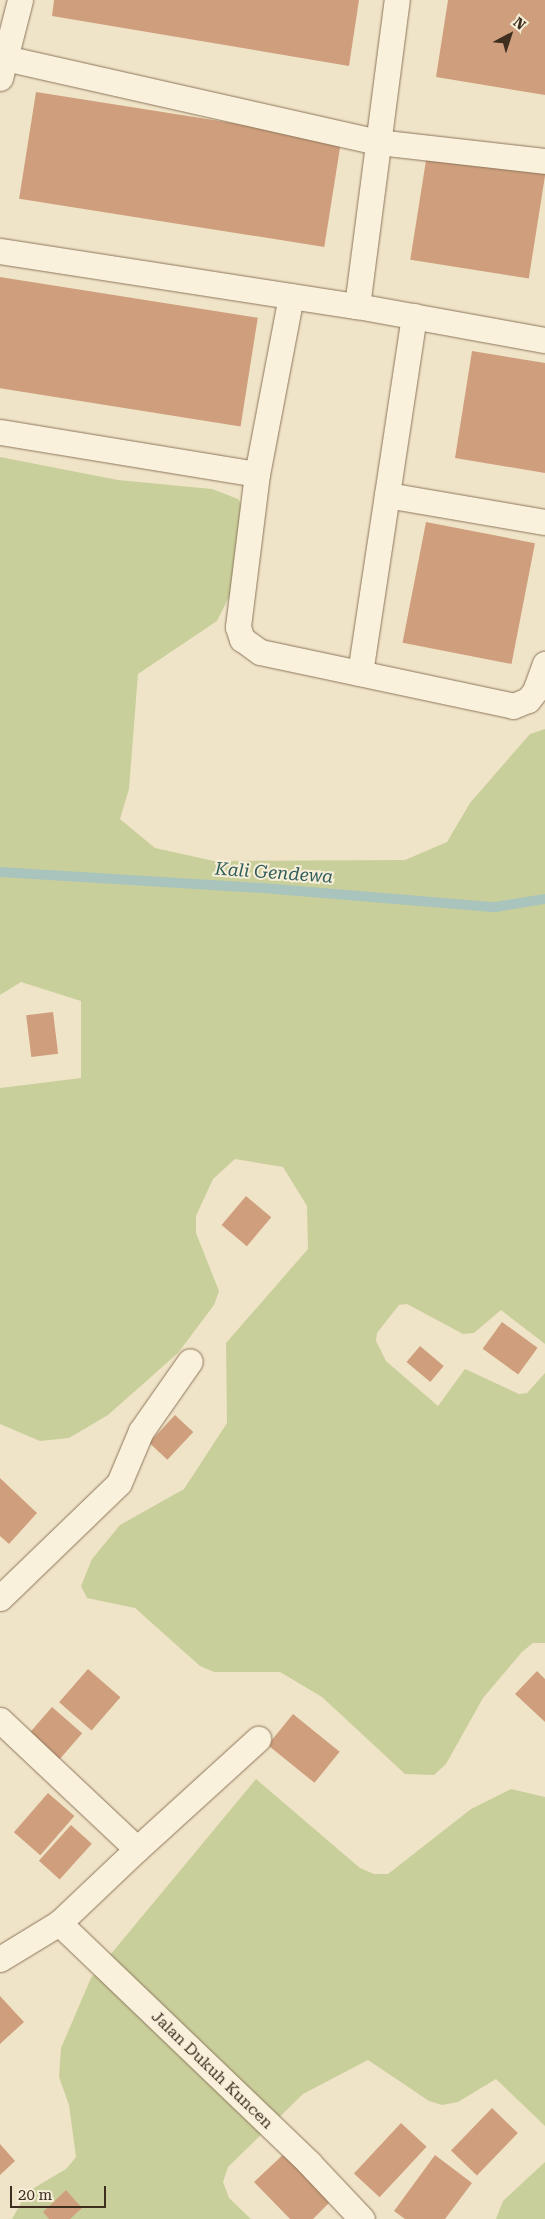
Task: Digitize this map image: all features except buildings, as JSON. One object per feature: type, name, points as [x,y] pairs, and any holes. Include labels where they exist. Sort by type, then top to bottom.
[{"type":"street","points":[[20,0],[3,68],[378,142],[545,160]]},
{"type":"street","points":[[357,306],[397,0]]},
{"type":"street","points":[[0,251],[357,306],[545,340]]},
{"type":"street","points":[[291,296],[257,474],[238,627],[242,639],[260,652],[513,706],[528,700],[535,691],[545,664]]},
{"type":"street","points":[[360,673],[414,316]]},
{"type":"street","points":[[0,432],[257,474]]},
{"type":"street","points":[[387,495],[545,522]]},
{"type":"street","points":[[0,1598],[119,1483],[141,1431],[190,1361]]},
{"type":"street","points":[[0,1720],[136,1850]]},
{"type":"street","points":[[0,1959],[59,1923],[258,1739]]},
{"type":"street","name":"Jalan Dukuh Kuncen","points":[[59,1923],[309,2163],[362,2219]]},
{"type":"green space","points":[[0,457],[118,480],[212,489],[238,499],[245,511],[242,541],[229,597],[217,621],[138,674],[129,789],[120,819],[155,848],[214,861],[405,860],[447,842],[470,803],[530,734],[545,729],[545,1344],[501,1310],[474,1333],[463,1334],[407,1304],[399,1305],[377,1333],[376,1341],[386,1361],[438,1406],[465,1369],[519,1394],[527,1393],[545,1373],[545,1643],[533,1643],[522,1652],[483,1698],[446,1764],[434,1775],[405,1774],[322,1697],[280,1672],[214,1672],[200,1666],[135,1608],[87,1598],[81,1586],[92,1559],[120,1525],[184,1489],[227,1423],[226,1343],[308,1249],[307,1206],[283,1167],[235,1159],[213,1179],[196,1216],[196,1233],[219,1291],[214,1305],[178,1353],[108,1415],[69,1438],[40,1441],[0,1424],[0,1088],[81,1078],[81,1001],[21,982],[0,995]]},
{"type":"green space","points":[[256,1779],[360,1868],[374,1874],[388,1874],[471,1809],[511,1789],[545,1797],[545,2126],[496,2079],[458,2102],[442,2105],[429,2101],[368,2060],[303,2094],[228,2167],[223,2182],[229,2198],[251,2219],[12,2219],[27,2192],[66,2169],[76,2157],[69,2105],[59,2077],[61,2048],[91,1978]]},
{"type":"green space","points":[[545,2162],[545,2219],[496,2219],[503,2201]]},
{"type":"waterway","name":"Kali Gendewa","points":[[0,872],[262,888],[495,907],[545,899]]}]
